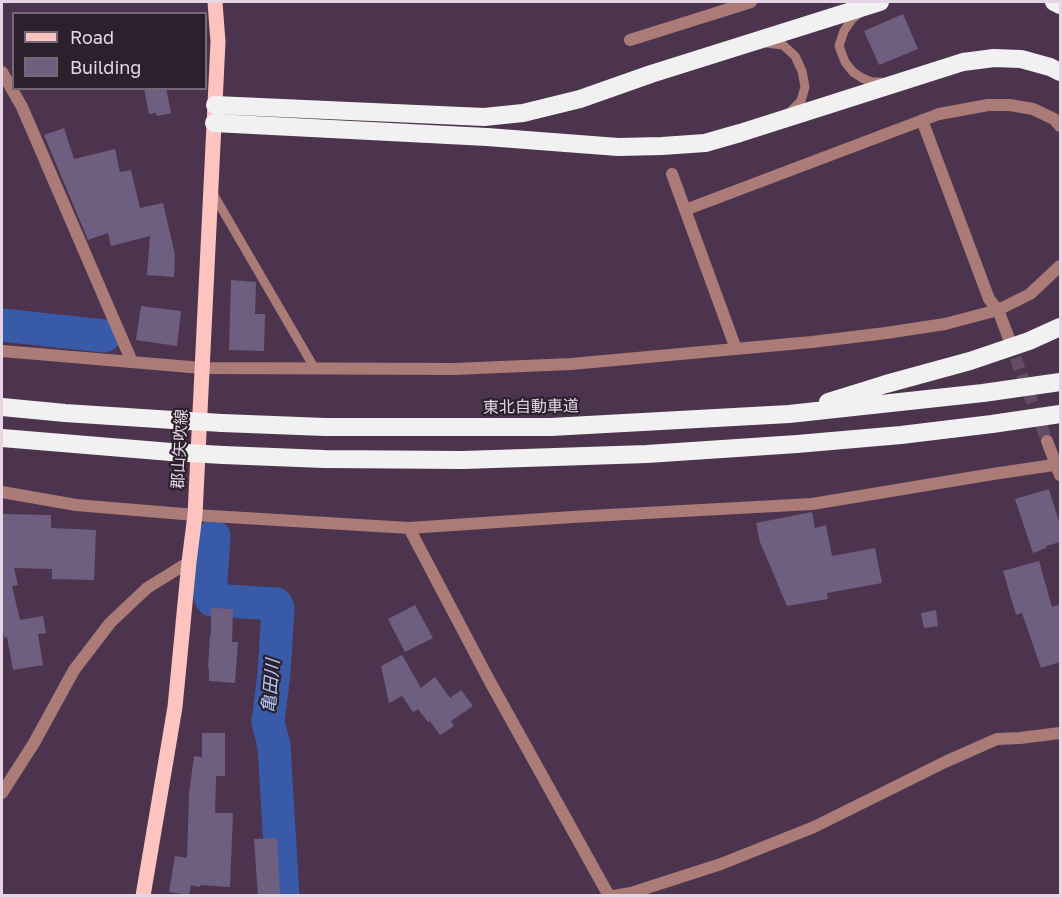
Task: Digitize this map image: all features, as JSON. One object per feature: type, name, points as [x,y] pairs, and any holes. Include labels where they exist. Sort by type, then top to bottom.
[{"type":"highway","points":[[215,105],[484,117],[523,113],[580,99],[877,2]]},
{"type":"highway","points":[[1054,2],[1060,5]]},
{"type":"highway","points":[[214,123],[488,137],[618,147],[705,142],[783,120],[963,62],[994,58],[1021,59],[1060,72]]},
{"type":"highway","points":[[789,414],[970,361],[1029,341],[1060,327]]},
{"type":"highway","name":"東北自動車道","points":[[2,406],[65,413],[325,428],[551,427],[789,414],[983,393],[1060,382]]},
{"type":"highway","points":[[2,438],[223,455],[324,459],[462,460],[647,454],[797,444],[901,435],[1060,414]]},
{"type":"main road","name":"郡山矢吹線","points":[[143,896],[175,707],[195,515],[218,42],[215,2]]},
{"type":"street","points":[[630,40],[751,2]]},
{"type":"street","points":[[2,72],[12,90]]},
{"type":"street","points":[[12,90],[22,107],[132,362]]},
{"type":"street","points":[[685,210],[939,114],[988,105],[1010,105],[1033,109],[1054,119],[1060,126]]},
{"type":"street","points":[[922,120],[989,299],[998,310],[1008,336]]},
{"type":"street","points":[[672,174],[736,349]]},
{"type":"street","points":[[2,351],[202,368],[466,369],[571,364],[886,333],[945,324],[998,310],[1030,294],[1060,266]]},
{"type":"street","points":[[2,492],[76,504],[195,515],[409,528],[812,504],[981,476],[1059,468],[1047,441]]},
{"type":"street","points":[[409,528],[489,680],[609,896]]},
{"type":"street","points":[[2,793],[34,743],[74,670],[110,623],[147,588],[189,562]]},
{"type":"street","points":[[614,896],[631,893],[721,864],[814,827],[945,762],[997,740],[1060,733]]},
{"type":"lane","points":[[877,2],[852,19],[844,31],[839,46],[845,62],[862,78],[872,82],[899,82]]},
{"type":"lane","points":[[742,45],[767,43],[783,45],[795,56],[802,71],[805,87],[801,101],[783,120]]},
{"type":"lane","points":[[211,189],[315,369]]},
{"type":"building","points":[[903,14],[918,49],[879,65],[864,31]]},
{"type":"building","points":[[144,90],[166,90],[171,113],[157,116],[156,113],[149,114]]},
{"type":"building","points":[[64,128],[74,159],[115,149],[120,172],[131,170],[140,208],[163,203],[175,255],[174,277],[147,275],[150,236],[111,246],[108,233],[88,240],[44,135]]},
{"type":"building","points":[[231,280],[256,282],[255,314],[265,314],[264,351],[229,350]]},
{"type":"building","points":[[141,306],[181,311],[177,346],[136,340]]},
{"type":"building","points":[[1049,489],[1060,525],[1060,542],[1033,553],[1015,499]]},
{"type":"building","points":[[812,512],[815,528],[826,525],[832,556],[875,548],[882,583],[827,593],[828,599],[787,606],[760,542],[756,523]]},
{"type":"building","points":[[2,514],[51,515],[51,528],[96,530],[94,580],[52,579],[52,569],[14,568],[18,585],[12,586],[20,620],[43,616],[46,633],[38,634],[43,665],[13,670],[7,637],[4,638]]},
{"type":"building","points":[[1039,561],[1052,607],[1060,604],[1060,662],[1041,668],[1022,613],[1016,615],[1003,571]]},
{"type":"building","points":[[415,605],[433,638],[405,652],[388,619]]},
{"type":"building","points":[[211,608],[233,609],[232,642],[238,642],[235,683],[209,681]]},
{"type":"building","points":[[936,610],[938,626],[924,628],[921,613]]},
{"type":"building","points":[[402,655],[421,688],[435,677],[450,698],[461,690],[473,706],[451,721],[454,726],[440,735],[418,709],[413,712],[402,696],[389,703],[381,666]]},
{"type":"building","points":[[202,733],[225,733],[225,776],[216,776],[215,813],[233,813],[230,887],[191,885],[189,895],[169,892],[175,856],[187,858],[189,794],[194,756],[202,757]]},
{"type":"building","points":[[277,838],[280,896],[258,896],[254,839]]},
{"type":"waterway","name":"亀田川","points":[[2,325],[104,336]]},
{"type":"waterway","name":"亀田川","points":[[214,536],[210,596],[212,600],[276,604],[278,608],[268,722],[274,746],[283,896]]},
{"type":"tunnel","points":[[1009,341],[1047,441]]}]
